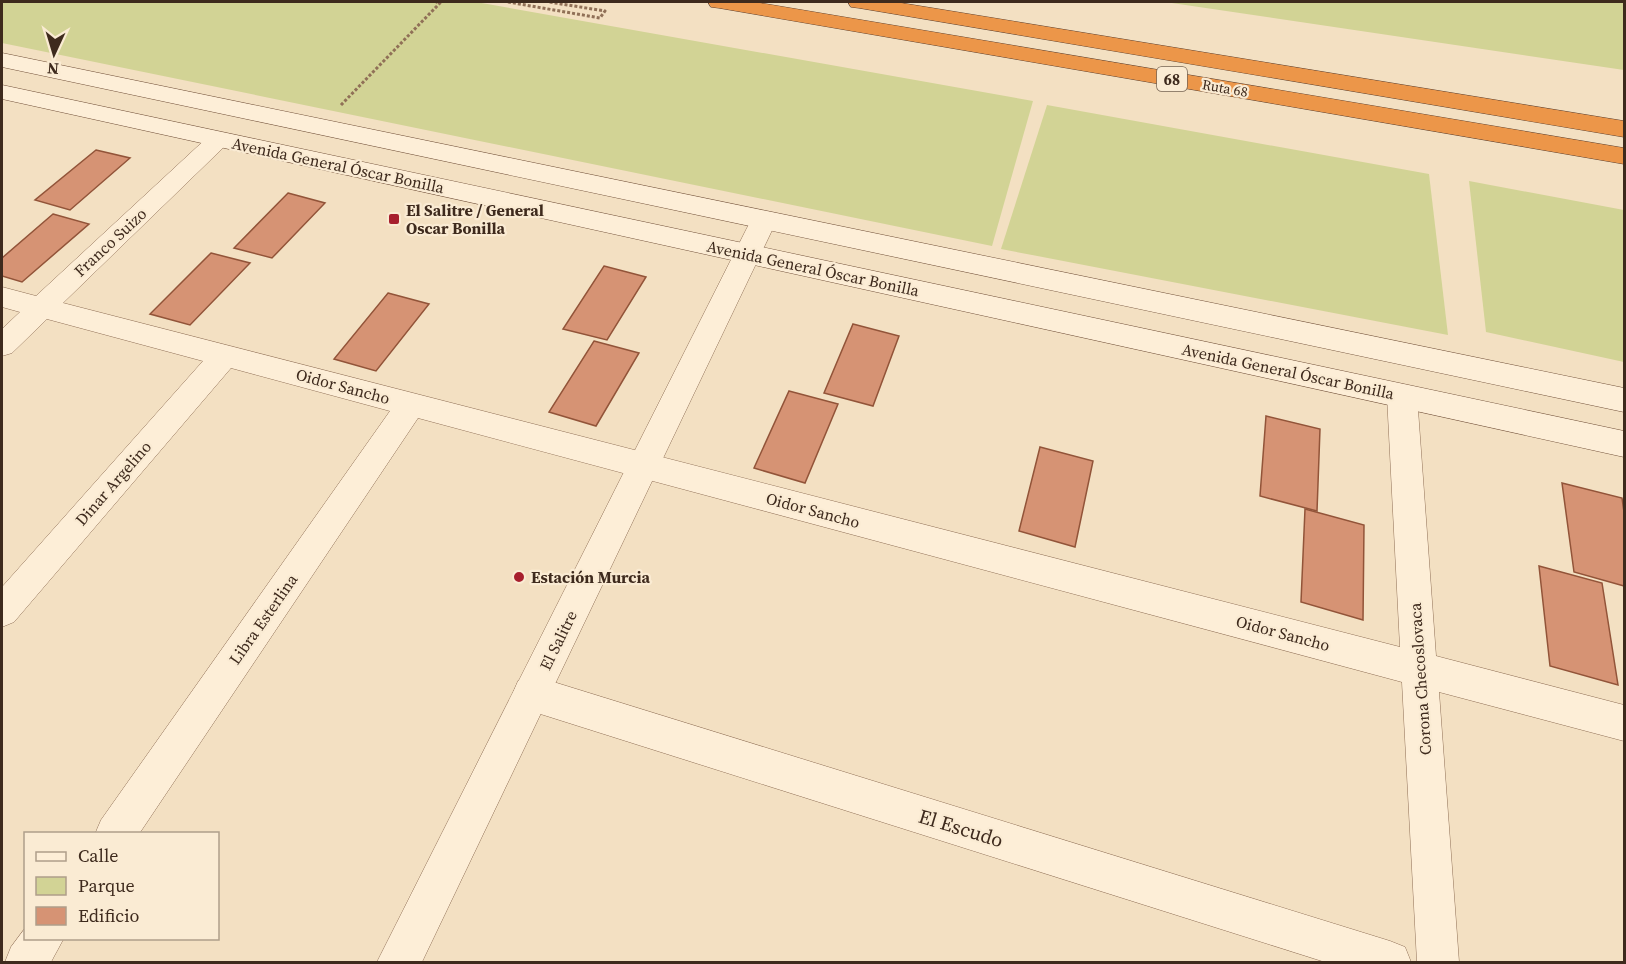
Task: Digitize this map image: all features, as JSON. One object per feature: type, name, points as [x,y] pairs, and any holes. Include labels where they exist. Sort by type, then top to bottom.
[{"type":"highway","name":"Ruta 68","points":[[719,2],[1624,156]]},
{"type":"highway","name":"Ruta 68","points":[[859,2],[1624,129]]},
{"type":"main road","name":"Avenida General Óscar Bonilla","points":[[2,60],[1624,400]]},
{"type":"main road","name":"Avenida General Óscar Bonilla","points":[[2,93],[1624,444]]},
{"type":"main road","name":"El Salitre","points":[[399,963],[764,220]]},
{"type":"street","name":"Franco Suizo","points":[[2,345],[219,140]]},
{"type":"street","name":"Oidor Sancho","points":[[2,297],[1624,723]]},
{"type":"street","name":"Dinar Argelino","points":[[2,611],[225,355]]},
{"type":"street","name":"Corona Checoslovaca","points":[[1402,396],[1438,963]]},
{"type":"street","name":"Libra Esterlina","points":[[116,832],[411,404]]},
{"type":"street","name":"El Escudo","points":[[531,693],[1390,963]]},
{"type":"street","points":[[26,963],[42,940]]},
{"type":"path","points":[[320,127],[440,3],[436,2]]},
{"type":"path","points":[[508,2],[600,18],[605,11],[549,2]]},
{"type":"green space","points":[[2,2],[476,2],[1033,101],[992,246],[2,43]]},
{"type":"green space","points":[[1165,2],[1624,2],[1624,70]]},
{"type":"green space","points":[[1047,105],[1429,174],[1448,335],[1001,249]]},
{"type":"green space","points":[[1469,181],[1624,210],[1624,362],[1486,332]]},
{"type":"building","points":[[96,150],[130,158],[70,210],[35,200]]},
{"type":"building","points":[[288,193],[325,203],[272,258],[234,248]]},
{"type":"building","points":[[53,214],[89,224],[22,282],[2,276],[2,258]]},
{"type":"building","points":[[211,253],[250,263],[190,325],[150,314]]},
{"type":"building","points":[[604,266],[646,277],[607,340],[563,329]]},
{"type":"building","points":[[388,293],[429,304],[376,371],[334,359]]},
{"type":"building","points":[[853,324],[899,336],[873,406],[824,393]]},
{"type":"building","points":[[594,341],[639,353],[596,426],[549,412]]},
{"type":"building","points":[[789,391],[838,404],[805,483],[754,468]]},
{"type":"building","points":[[1266,416],[1320,429],[1317,511],[1260,496]]},
{"type":"building","points":[[1040,447],[1093,461],[1075,547],[1019,531]]},
{"type":"building","points":[[1562,483],[1622,498],[1624,586],[1574,572]]},
{"type":"building","points":[[1305,509],[1364,525],[1363,620],[1301,602]]},
{"type":"building","points":[[1539,566],[1602,583],[1618,685],[1550,666]]},
{"type":"place","name":"El Salitre / General Oscar Bonilla","points":[[394,219]]},
{"type":"place","name":"Estación Murcia","points":[[519,577]]}]
